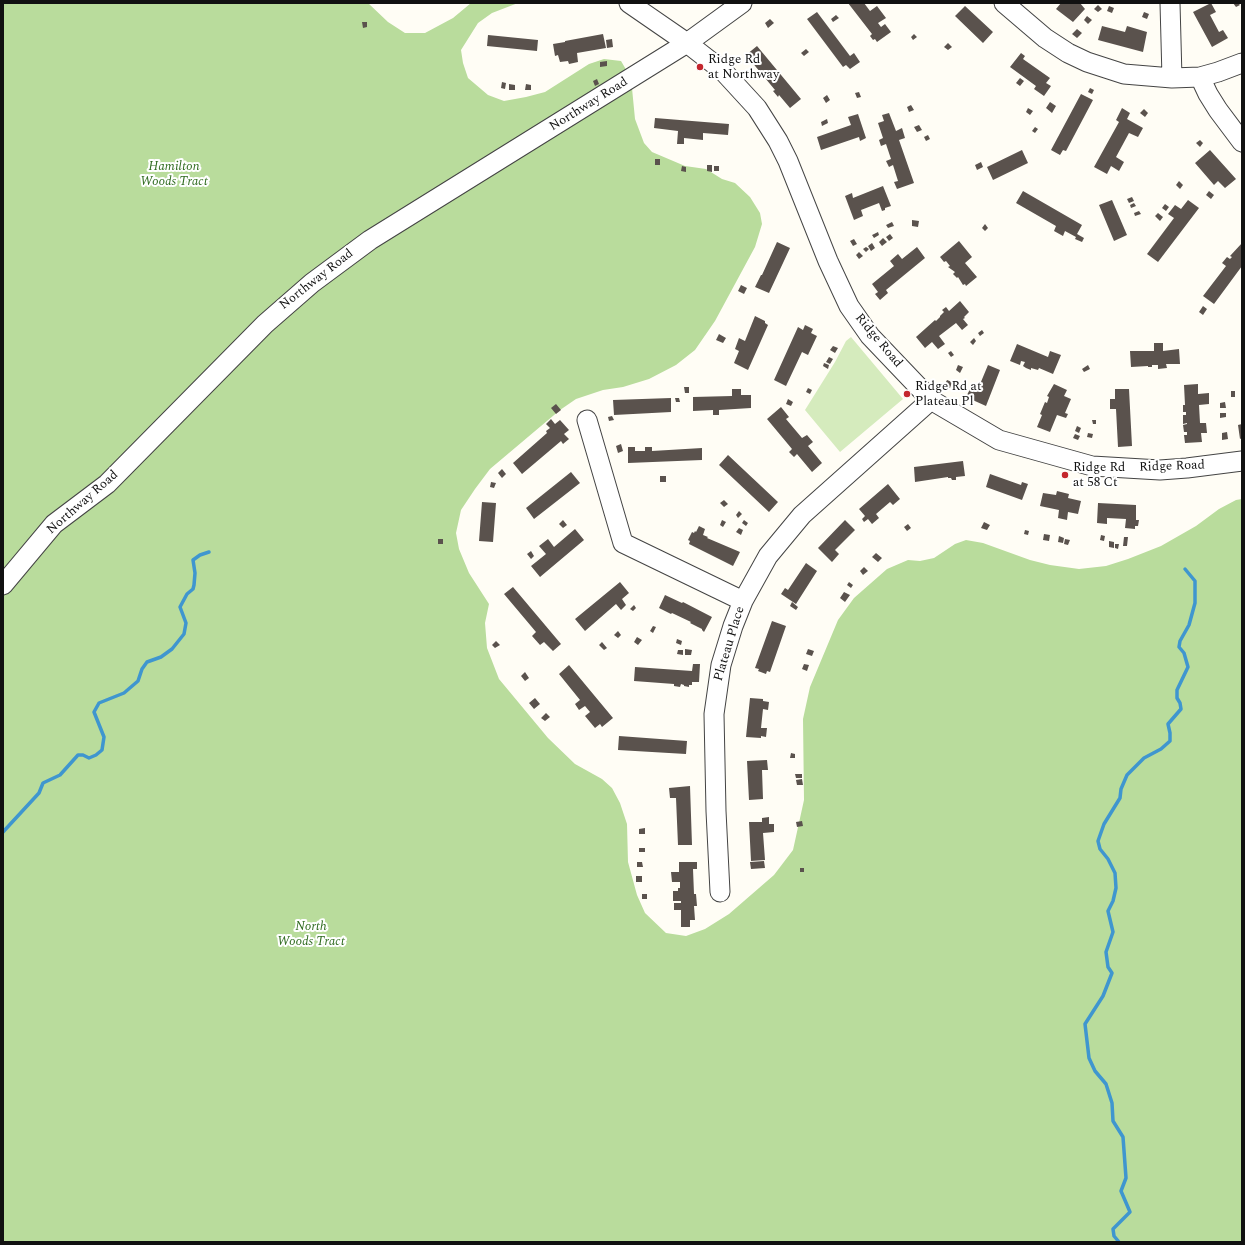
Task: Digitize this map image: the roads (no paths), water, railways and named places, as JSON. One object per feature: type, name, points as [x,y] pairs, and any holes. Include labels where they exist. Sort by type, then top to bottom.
[{"type":"street","name":"Ridge Road","points":[[629,3],[687,43],[723,71],[757,108],[770,127],[788,161],[828,261],[849,306],[870,336],[931,400],[999,440],[1092,466],[1160,470],[1242,461]]},
{"type":"street","name":"Northway Road","points":[[3,586],[54,524],[107,484],[260,329],[312,283],[370,240],[687,43],[742,3]]},
{"type":"street","points":[[1004,3],[1045,38],[1068,53],[1086,62],[1124,74],[1172,78],[1200,77],[1242,63]]},
{"type":"street","points":[[1170,3],[1172,78]]},
{"type":"street","points":[[1200,77],[1218,110],[1242,142]]},
{"type":"street","name":"Plateau Place","points":[[720,892],[714,774],[714,714],[721,665],[733,626],[743,602],[768,556],[802,515],[931,400]]},
{"type":"street","points":[[587,420],[623,543],[743,602]]},
{"type":"waterway","points":[[3,832],[39,793],[43,783],[60,775],[78,755],[83,755],[89,758],[102,750],[104,737],[94,712],[99,703],[124,693],[138,681],[142,669],[147,662],[161,657],[172,649],[184,634],[186,623],[180,607],[187,594],[193,589],[195,573],[193,560],[200,555],[209,552]]},
{"type":"waterway","points":[[1119,1242],[1114,1236],[1113,1229],[1130,1212],[1121,1191],[1126,1178],[1123,1137],[1113,1121],[1112,1103],[1106,1084],[1095,1071],[1089,1058],[1085,1024],[1103,996],[1112,973],[1108,967],[1106,952],[1113,932],[1108,911],[1113,901],[1116,888],[1115,873],[1108,859],[1100,849],[1098,841],[1104,824],[1120,798],[1121,789],[1127,775],[1144,758],[1161,749],[1170,741],[1168,724],[1181,709],[1177,698],[1177,690],[1188,667],[1184,653],[1179,647],[1180,641],[1189,625],[1195,603],[1195,581],[1185,569]]},
{"type":"place","name":"Ridge Rd at Northway","points":[[700,67]]},
{"type":"place","name":"Ridge Rd at Plateau Pl","points":[[907,394]]},
{"type":"place","name":"Ridge Rd at 58 Ct","points":[[1065,475]]},
{"type":"park label","name":"Hamilton Woods Tract","points":[[174,174]]},
{"type":"park label","name":"North Woods Tract","points":[[311,934]]}]
